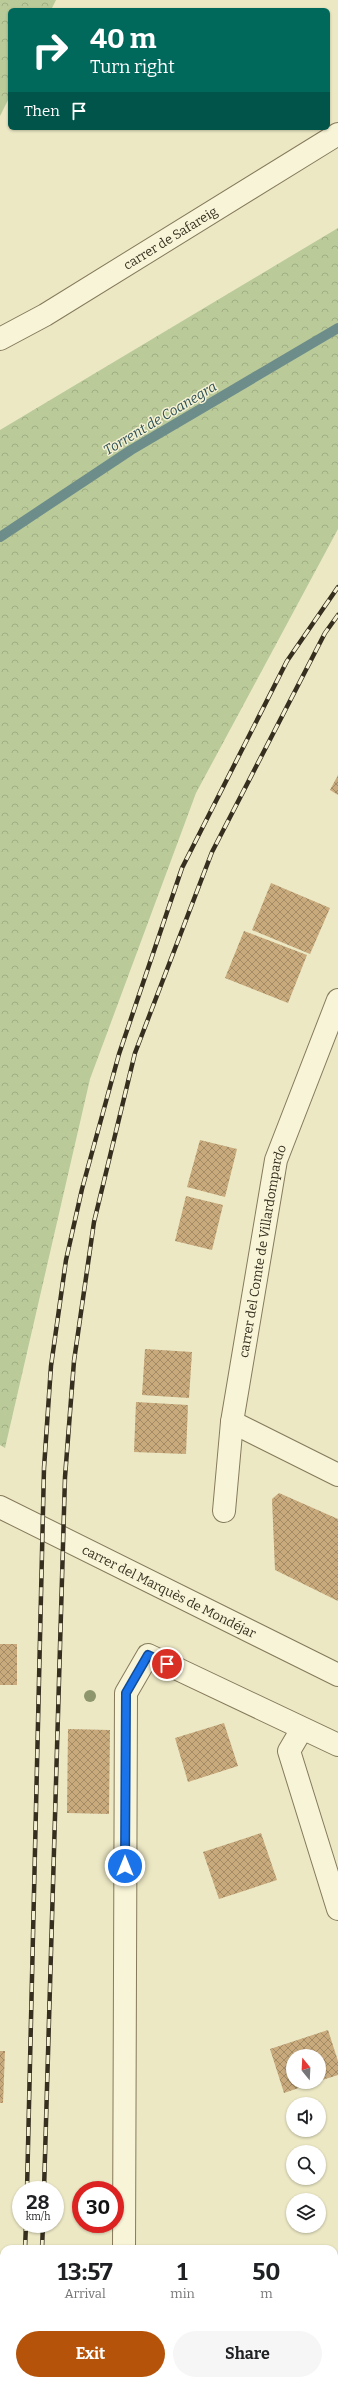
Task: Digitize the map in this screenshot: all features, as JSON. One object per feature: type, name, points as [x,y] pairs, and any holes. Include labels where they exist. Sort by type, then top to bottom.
[{"type":"street","name":"carrer de Safareig","points":[[0,339],[45,315],[338,134]]},
{"type":"street","name":"carrer del Comte de Villardompardo","points":[[224,1511],[232,1422],[276,1160],[338,1000]]},
{"type":"street","points":[[232,1422],[338,1476]]},
{"type":"street","name":"carrer del Marquès de Mondéjar","points":[[0,1507],[338,1675]]},
{"type":"street","points":[[124,2245],[126,1693],[148,1655],[338,1745]]},
{"type":"street","points":[[302,1728],[289,1751],[338,1909]]},
{"type":"green space","points":[[0,0],[56,0],[52,8],[8,8],[8,100],[0,116]]},
{"type":"green space","points":[[338,228],[338,529],[196,793],[90,1079],[5,1448],[0,1445],[0,430]]},
{"type":"building","points":[[338,775],[338,795],[330,790]]},
{"type":"building","points":[[271,883],[330,908],[310,954],[252,930]]},
{"type":"building","points":[[244,931],[307,955],[288,1003],[225,978]]},
{"type":"building","points":[[200,1140],[237,1149],[225,1197],[187,1187]]},
{"type":"building","points":[[186,1196],[223,1205],[212,1250],[175,1241]]},
{"type":"building","points":[[145,1349],[192,1352],[189,1398],[142,1395]]},
{"type":"building","points":[[136,1402],[188,1405],[186,1454],[134,1452]]},
{"type":"building","points":[[279,1493],[338,1519],[338,1601],[275,1570],[272,1499]]},
{"type":"building","points":[[0,1644],[17,1644],[17,1685],[0,1685]]},
{"type":"building","points":[[224,1723],[238,1766],[188,1782],[175,1738]]},
{"type":"building","points":[[68,1729],[110,1730],[109,1814],[67,1813]]},
{"type":"building","points":[[261,1833],[277,1880],[219,1899],[203,1852]]},
{"type":"building","points":[[328,2030],[338,2061],[338,2075],[326,2079],[326,2049],[286,2049],[286,2089],[296,2089],[284,2093],[270,2049]]},
{"type":"building","points":[[0,2051],[5,2051],[3,2103],[0,2103]]},
{"type":"waterway","name":"Torrent de Coanegra","points":[[0,537],[131,450],[338,328]]},
{"type":"railway","points":[[27,2181],[44,1468],[51,1366],[66,1260],[82,1189],[119,1054],[182,868],[287,661],[338,587]]},
{"type":"railway","points":[[44,2181],[65,1477],[74,1361],[94,1222],[135,1053],[212,852],[325,633],[338,615]]},
{"type":"railway","points":[[25,2245],[26,2233]]},
{"type":"railway","points":[[42,2245],[43,2233]]},
{"type":"route","points":[[125,1866],[126,1693],[148,1655],[167,1664]]}]
